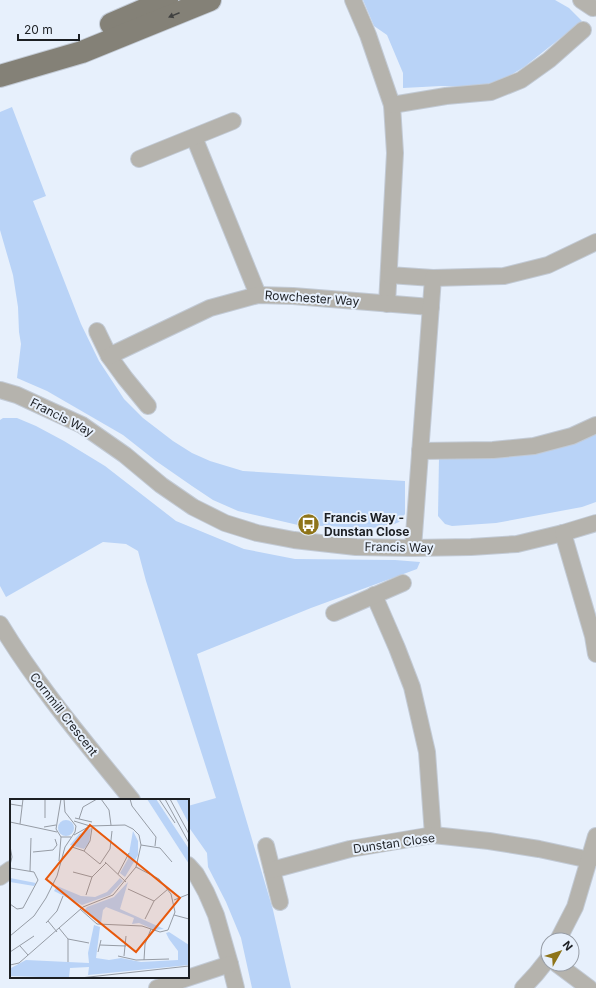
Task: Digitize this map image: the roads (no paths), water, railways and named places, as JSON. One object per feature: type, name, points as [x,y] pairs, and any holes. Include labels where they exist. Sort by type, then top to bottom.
[{"type":"main road","points":[[0,62],[60,45],[167,0]]},
{"type":"main road","points":[[0,76],[82,52],[210,0]]},
{"type":"street","points":[[353,0],[368,35],[392,106],[395,153],[387,304]]},
{"type":"street","points":[[392,106],[446,96],[491,92],[497,90],[521,80],[549,60],[583,30]]},
{"type":"street","points":[[140,159],[233,121]]},
{"type":"street","points":[[194,137],[258,294]]},
{"type":"street","points":[[389,275],[433,278],[504,276],[548,265],[596,242]]},
{"type":"street","points":[[413,548],[433,278]]},
{"type":"street","name":"Rowchester Way","points":[[109,356],[210,308],[258,294],[431,307]]},
{"type":"street","points":[[97,331],[109,356],[148,406]]},
{"type":"street","name":"Francis Way","points":[[0,390],[17,395],[82,425],[125,455],[161,485],[193,507],[225,523],[257,533],[294,540],[356,547],[470,547],[517,544],[596,523]]},
{"type":"street","points":[[420,451],[493,450],[534,446],[572,436],[596,425]]},
{"type":"street","points":[[563,533],[593,636],[596,654]]},
{"type":"street","points":[[334,613],[403,583]]},
{"type":"street","points":[[374,596],[412,687],[427,752],[433,836]]},
{"type":"street","name":"Cornmill Crescent","points":[[0,624],[17,652],[44,690],[131,799]]},
{"type":"street","name":"Dunstan Close","points":[[272,870],[350,849],[433,836],[489,841],[539,849],[590,860]]},
{"type":"street","points":[[562,932],[575,907],[596,836]]},
{"type":"street","points":[[266,846],[280,902]]},
{"type":"street","points":[[189,866],[196,874],[206,892],[216,915],[236,988]]},
{"type":"street","points":[[0,877],[10,870]]},
{"type":"street","points":[[189,977],[230,964]]},
{"type":"street","points":[[523,988],[540,969]]},
{"type":"street","points":[[567,972],[589,988]]},
{"type":"street","points":[[157,988],[187,978]]},
{"type":"place","name":"Francis Way - Dunstan Close","points":[[308,524]]}]
